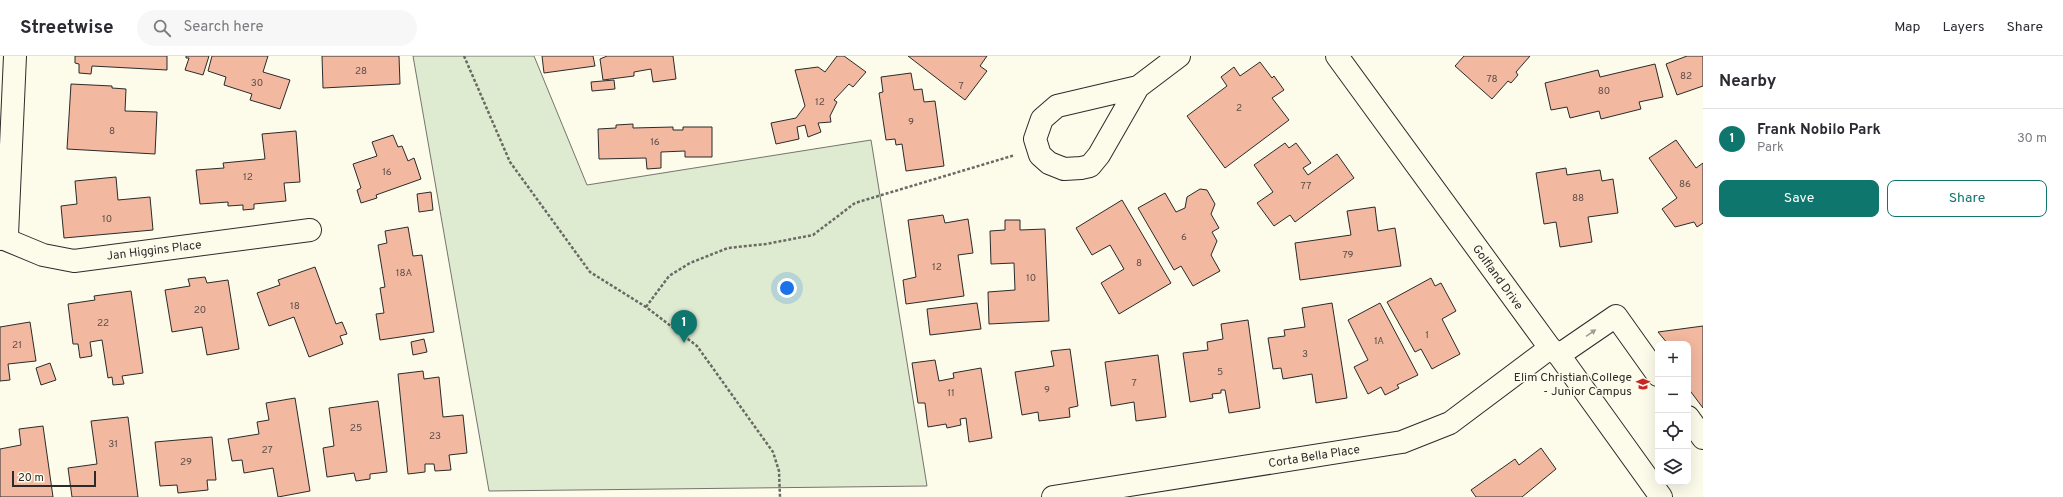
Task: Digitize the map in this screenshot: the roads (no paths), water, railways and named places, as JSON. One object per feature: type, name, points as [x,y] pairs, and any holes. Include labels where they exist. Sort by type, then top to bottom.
[{"type":"street","name":"Jan Higgins Place","points":[[1,239],[7,235],[6,133],[14,56]]},
{"type":"street","points":[[1138,87],[1057,106],[1042,119],[1035,139],[1040,156],[1049,163],[1064,169],[1090,166],[1099,154],[1138,87],[1179,56]]},
{"type":"street","name":"Golfland Drive","points":[[1337,56],[1661,497]]},
{"type":"street","name":"Jan Higgins Place","points":[[1,239],[43,255],[74,260],[310,230]]},
{"type":"street","name":"Corta Bella Place","points":[[1053,497],[1402,442],[1450,423],[1554,351],[1616,316],[1655,371]]},
{"type":"street","points":[[1691,421],[1703,438]]},
{"type":"place","name":"Frank Nobilo Park","points":[[684,343]]},
{"type":"place","name":"Elim Christian College - Junior Campus","points":[[1643,384]]}]
